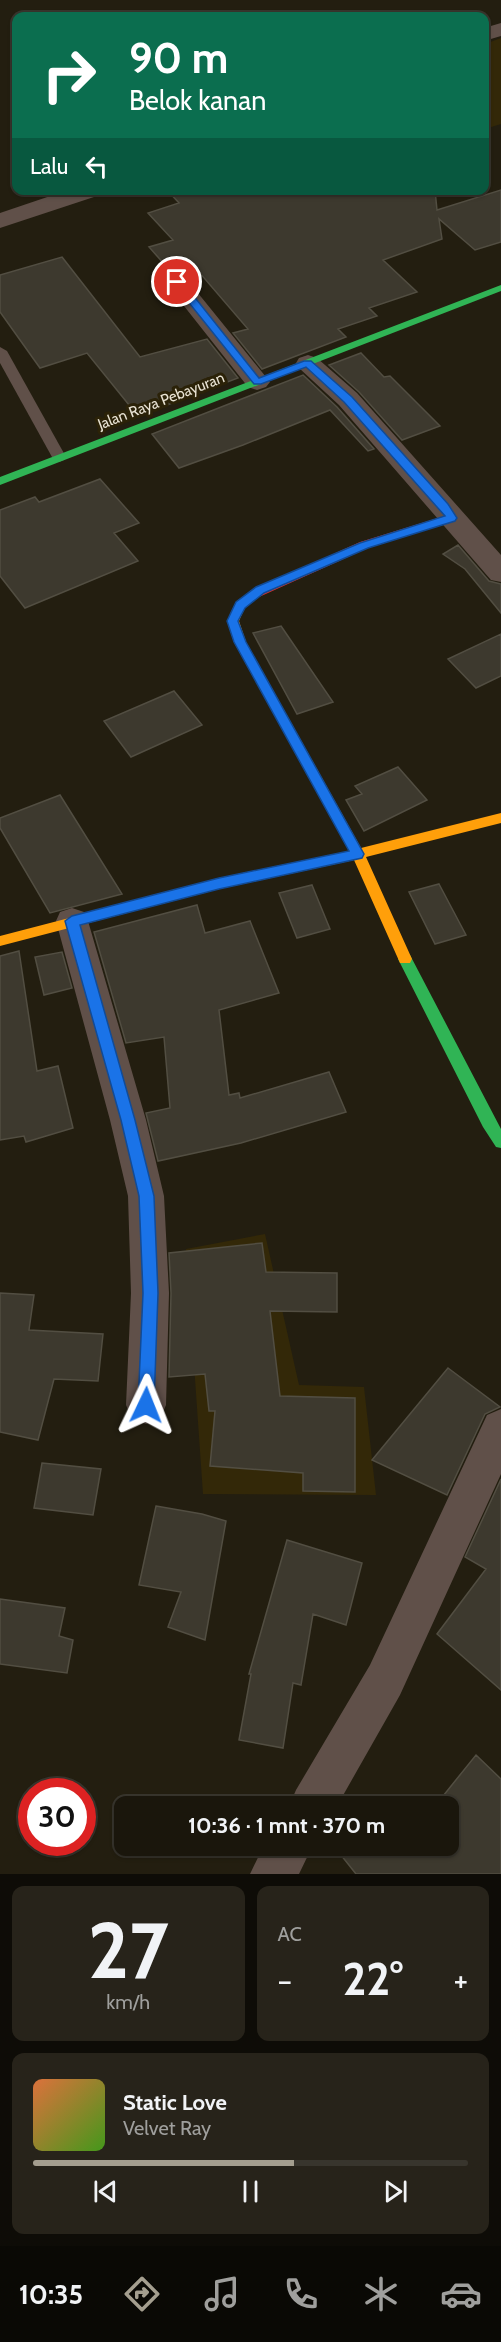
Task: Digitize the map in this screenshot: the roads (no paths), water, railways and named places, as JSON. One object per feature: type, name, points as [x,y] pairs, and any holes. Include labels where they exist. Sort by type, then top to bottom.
[{"type":"street","points":[[0,221],[77,195]]},
{"type":"street","points":[[177,282],[257,382]]},
{"type":"street","name":"Jalan Raya Pebayuran","points":[[0,481],[501,288]]},
{"type":"street","points":[[308,363],[348,399],[501,573]]},
{"type":"street","points":[[452,518],[364,545],[260,590],[240,605],[232,621],[240,642],[358,854],[417,986],[488,1122],[501,1142]]},
{"type":"street","points":[[0,940],[219,884],[358,854],[501,818]]},
{"type":"street","points":[[72,921],[128,1120],[146,1196],[150,1293],[146,1405]]},
{"type":"street","points":[[318,1796],[385,1680],[501,1429]]},
{"type":"street","points":[[273,1874],[284,1856]]},
{"type":"lane","points":[[0,351],[59,458]]}]
